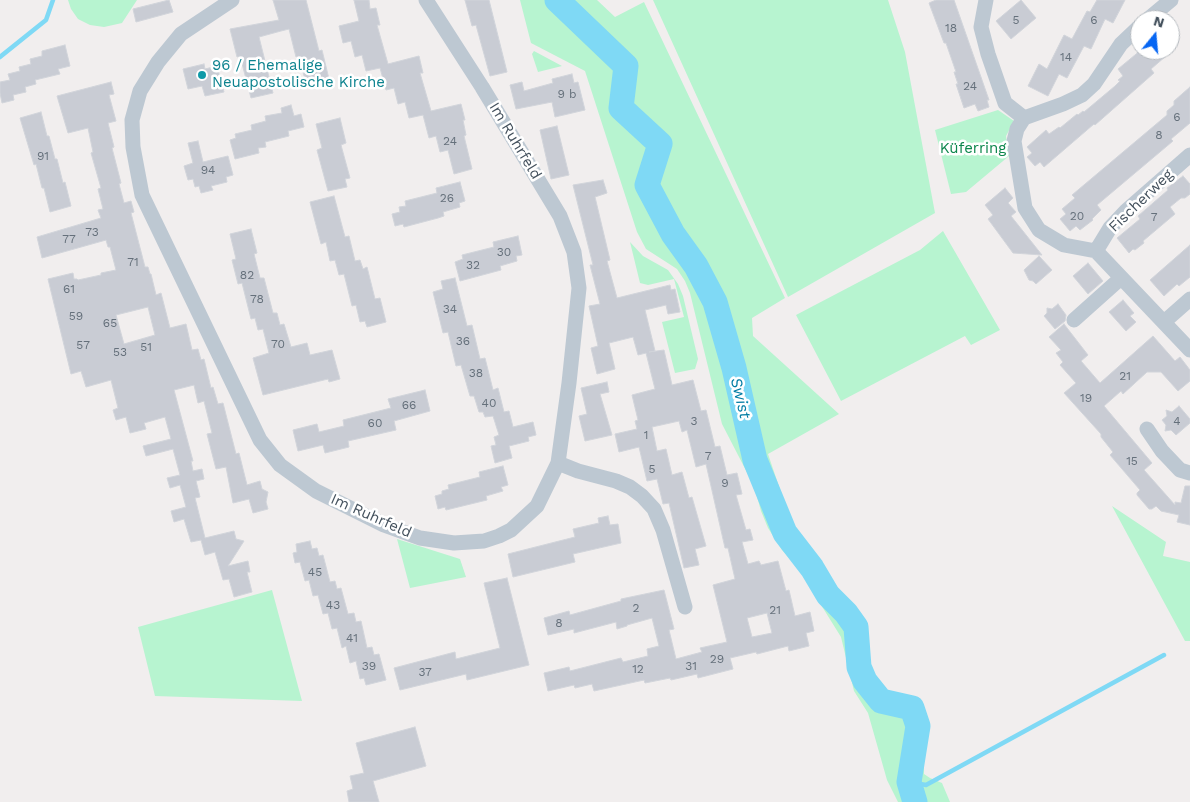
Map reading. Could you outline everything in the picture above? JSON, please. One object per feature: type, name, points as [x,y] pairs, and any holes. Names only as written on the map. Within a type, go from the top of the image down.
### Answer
[{"type":"street","name":"Im Ruhrfeld","points":[[232,0],[181,34],[158,62],[140,91],[132,120],[132,147],[142,195],[260,440],[280,465],[316,491],[384,525],[420,538],[454,543],[484,541],[511,530],[537,506],[558,463],[579,288],[574,252],[557,210],[426,0]]},
{"type":"street","points":[[986,0],[981,27],[988,54],[1004,103],[1024,118]]},
{"type":"street","points":[[1159,10],[1171,0]]},
{"type":"street","points":[[1130,35],[1121,44],[1094,84],[1082,95],[1024,118],[1017,129],[1014,141],[1025,208],[1039,230],[1047,235],[1064,245],[1096,251],[1190,350]]},
{"type":"street","name":"Fischerweg","points":[[1096,251],[1110,228],[1126,211],[1190,155]]},
{"type":"street","points":[[1074,320],[1121,278]]},
{"type":"street","points":[[1164,322],[1190,299]]},
{"type":"street","points":[[1147,429],[1162,451],[1180,470],[1190,473]]},
{"type":"street","points":[[558,463],[630,487],[654,509],[663,530],[684,607]]},
{"type":"green space","points":[[68,0],[137,0],[122,23],[104,27],[90,25],[78,19],[71,9]]},
{"type":"green space","points":[[520,0],[597,0],[615,17],[644,2],[785,298],[752,318],[753,336],[839,414],[768,454],[790,519],[794,529],[858,615],[864,634],[865,662],[872,679],[886,693],[914,701],[924,714],[929,724],[924,774],[942,783],[950,802],[898,802],[887,780],[868,713],[854,691],[841,637],[798,568],[782,550],[768,528],[754,486],[722,424],[690,293],[685,281],[677,269],[646,249],[637,232],[585,71],[531,43]]},
{"type":"green space","points":[[653,0],[888,0],[905,52],[935,213],[788,297]]},
{"type":"green space","points":[[534,51],[562,66],[538,72],[532,54]]},
{"type":"green space","name":"Küferring","points":[[998,110],[1014,121],[1006,136],[1009,156],[966,192],[951,194],[935,130]]},
{"type":"green space","points":[[943,231],[1000,330],[971,345],[965,336],[841,401],[796,315],[920,250]]},
{"type":"green space","points":[[630,242],[643,256],[668,270],[678,284],[683,296],[698,359],[695,369],[675,373],[662,322],[684,317],[674,279],[648,285],[640,283]]},
{"type":"green space","points":[[1112,506],[1166,542],[1163,556],[1190,562],[1190,641],[1185,641]]},
{"type":"green space","points":[[397,539],[460,559],[466,577],[410,588]]},
{"type":"green space","points":[[272,590],[302,701],[155,696],[138,627]]},
{"type":"building","points":[[169,0],[173,12],[136,22],[133,9]]},
{"type":"building","points":[[273,0],[306,0],[319,51],[322,50],[329,79],[306,84],[299,56],[296,57],[289,29],[259,37],[273,93],[251,98],[240,56],[237,57],[230,29],[279,20]]},
{"type":"building","points":[[354,0],[369,0],[370,9],[376,8],[380,25],[377,25],[388,64],[419,56],[423,73],[420,73],[431,111],[461,104],[465,120],[463,120],[466,135],[464,136],[472,169],[454,174],[448,150],[440,152],[436,136],[429,138],[423,115],[409,118],[405,102],[398,104],[394,88],[386,90],[380,68],[366,71],[362,55],[355,57],[351,41],[343,43],[339,26],[359,21]]},
{"type":"building","points":[[465,0],[489,0],[507,72],[490,76],[476,25],[472,26]]},
{"type":"building","points":[[936,0],[954,0],[989,100],[987,100],[989,107],[978,111],[975,104],[964,108],[956,84],[958,84],[954,72],[956,72],[929,3]]},
{"type":"building","points":[[1021,0],[1036,18],[1011,39],[996,21]]},
{"type":"building","points":[[1097,0],[1125,0],[1113,23],[1105,19],[1091,49],[1084,46],[1067,78],[1059,74],[1048,96],[1028,86],[1039,64],[1047,69],[1064,35],[1072,39],[1087,11],[1090,12]]},
{"type":"building","points":[[65,45],[70,66],[58,69],[60,74],[35,80],[36,84],[25,87],[26,92],[13,95],[14,100],[2,103],[0,82],[10,80],[8,74],[20,71],[19,67],[31,64],[30,59],[42,56],[42,51]]},
{"type":"building","points":[[1130,59],[1161,60],[1151,69],[1154,73],[1095,125],[1044,167],[1040,162],[1035,166],[1027,157],[1032,153],[1027,147],[1046,130],[1049,134],[1060,128],[1077,114],[1084,112],[1115,86],[1123,76],[1118,69]]},
{"type":"building","name":"96 / Ehemalige Neuapostolische Kirche","points":[[204,64],[205,69],[217,66],[224,92],[205,96],[202,86],[188,89],[183,69]]},
{"type":"building","points":[[572,74],[574,83],[578,82],[585,110],[555,117],[552,102],[516,109],[510,85],[522,82],[524,91],[553,83],[552,79]]},
{"type":"building","points":[[111,82],[114,94],[109,95],[116,121],[108,123],[114,147],[112,148],[124,203],[131,201],[134,212],[131,213],[145,267],[148,267],[151,274],[156,295],[161,293],[170,328],[186,324],[192,350],[198,349],[201,360],[204,359],[211,388],[213,387],[218,404],[223,403],[236,454],[239,453],[247,485],[260,481],[262,489],[268,492],[266,502],[268,509],[253,513],[249,499],[233,503],[226,467],[216,469],[207,434],[212,433],[204,401],[198,403],[194,385],[174,390],[193,461],[191,461],[193,471],[202,469],[204,479],[196,481],[200,497],[195,498],[205,538],[234,531],[236,539],[244,541],[228,566],[248,561],[250,572],[247,572],[252,592],[234,597],[229,579],[223,580],[215,552],[205,555],[201,540],[191,542],[184,519],[174,522],[171,511],[186,507],[180,485],[170,488],[167,478],[180,475],[173,449],[146,456],[143,446],[171,439],[165,417],[144,423],[146,429],[130,433],[126,417],[116,420],[113,410],[118,408],[111,380],[86,387],[81,371],[71,374],[48,279],[73,273],[74,279],[78,280],[116,270],[110,247],[108,247],[106,240],[42,258],[37,237],[101,218],[98,210],[103,209],[98,189],[101,188],[91,153],[93,152],[88,128],[68,133],[57,96]],"holes":[[[148,307],[155,335],[124,344],[116,315]]]},
{"type":"building","points":[[1190,87],[1190,123],[1171,139],[1173,141],[1097,205],[1101,210],[1093,220],[1080,230],[1076,226],[1070,231],[1060,219],[1066,214],[1062,209],[1075,198],[1072,195],[1167,115],[1167,111],[1174,105],[1174,101]]},
{"type":"building","points":[[291,105],[294,116],[301,114],[304,127],[288,131],[289,136],[265,142],[266,147],[258,148],[259,153],[235,159],[230,140],[236,138],[235,134],[252,130],[251,125],[266,121],[265,116],[282,113],[281,108]]},
{"type":"building","points":[[41,112],[63,183],[65,182],[71,206],[50,212],[44,188],[42,188],[36,164],[34,165],[20,118]]},
{"type":"building","points":[[340,118],[346,143],[341,145],[350,178],[345,179],[347,187],[328,191],[317,150],[322,148],[316,124]]},
{"type":"building","points":[[557,126],[569,175],[551,179],[540,130]]},
{"type":"building","points":[[198,141],[203,162],[228,156],[233,175],[226,177],[227,182],[211,186],[213,190],[201,193],[199,186],[195,187],[193,179],[188,180],[184,166],[193,163],[188,143]]},
{"type":"building","points":[[1183,176],[1190,184],[1190,194],[1185,198],[1181,198],[1170,207],[1175,214],[1143,241],[1144,243],[1129,253],[1117,238],[1140,219],[1138,216],[1168,190],[1167,188]]},
{"type":"building","points":[[603,180],[607,193],[595,197],[610,260],[607,261],[617,298],[670,285],[671,290],[675,289],[680,312],[668,314],[666,305],[645,310],[655,351],[649,352],[664,350],[672,385],[693,380],[701,411],[706,410],[715,447],[720,446],[727,475],[737,473],[742,494],[736,495],[746,530],[750,529],[753,540],[742,542],[748,564],[759,561],[761,565],[778,561],[786,591],[789,590],[795,616],[810,612],[814,631],[806,633],[809,646],[789,651],[788,646],[757,654],[756,652],[730,658],[733,669],[698,678],[697,674],[645,683],[644,680],[594,691],[592,684],[575,688],[574,685],[548,691],[544,673],[569,667],[570,671],[621,658],[623,662],[648,656],[647,649],[659,646],[652,618],[617,629],[616,622],[574,633],[574,629],[548,635],[544,618],[569,611],[570,615],[621,601],[621,599],[664,590],[674,629],[669,630],[676,659],[702,652],[700,648],[727,642],[713,585],[735,579],[728,548],[725,548],[706,464],[696,467],[687,430],[682,432],[679,421],[652,427],[657,451],[666,449],[672,475],[682,472],[689,498],[692,497],[706,546],[695,549],[699,565],[684,568],[669,503],[663,504],[657,479],[647,481],[639,447],[619,452],[615,434],[637,429],[635,421],[638,420],[632,395],[655,389],[646,353],[638,355],[633,337],[609,343],[615,369],[597,374],[591,348],[598,346],[589,306],[600,304],[590,265],[593,265],[573,185]],"holes":[[[767,613],[772,633],[752,637],[747,618]]]},
{"type":"building","points":[[460,182],[465,201],[459,203],[460,207],[443,212],[444,216],[438,218],[404,227],[403,224],[395,226],[392,214],[400,212],[399,207],[406,206],[405,201],[437,193],[436,188]]},
{"type":"building","points":[[1005,188],[1013,198],[1008,203],[1016,212],[1011,216],[1042,255],[1013,253],[988,219],[993,215],[985,205]]},
{"type":"building","points":[[334,196],[345,237],[349,236],[355,261],[360,260],[363,269],[367,267],[375,299],[380,298],[386,322],[367,327],[365,321],[360,322],[356,305],[352,306],[344,274],[339,275],[335,260],[330,261],[326,242],[321,244],[310,202]]},
{"type":"building","points":[[251,229],[257,253],[254,254],[260,278],[264,278],[273,313],[277,313],[280,325],[284,324],[291,347],[307,343],[310,355],[332,350],[340,379],[329,382],[328,379],[263,395],[253,358],[269,353],[263,329],[258,330],[255,318],[251,319],[242,283],[238,284],[232,260],[236,259],[230,234]]},
{"type":"building","points":[[518,236],[522,255],[516,256],[517,261],[500,266],[501,270],[460,281],[455,262],[463,259],[462,255],[494,247],[493,242]]},
{"type":"building","points":[[1190,245],[1190,277],[1179,286],[1177,284],[1164,296],[1150,280]]},
{"type":"building","points":[[1039,256],[1052,270],[1036,284],[1029,280],[1024,270]]},
{"type":"building","points":[[1088,263],[1103,281],[1088,294],[1073,276]]},
{"type":"building","points":[[455,278],[467,326],[472,325],[480,359],[485,358],[493,390],[498,388],[504,412],[509,411],[513,427],[533,422],[536,435],[528,437],[529,441],[509,446],[512,458],[495,463],[491,446],[496,445],[494,437],[499,435],[493,416],[485,417],[483,412],[479,412],[474,396],[470,396],[461,365],[456,366],[448,332],[443,333],[433,292],[443,289],[441,281]]},
{"type":"building","points":[[1123,300],[1134,313],[1130,316],[1136,322],[1126,331],[1109,312]]},
{"type":"building","points":[[1058,304],[1066,315],[1065,321],[1055,329],[1044,316],[1047,313],[1047,308],[1052,309]]},
{"type":"building","points":[[1064,324],[1088,355],[1081,361],[1100,383],[1153,336],[1175,361],[1180,357],[1190,370],[1190,381],[1178,391],[1161,372],[1147,372],[1123,394],[1121,391],[1104,406],[1152,463],[1144,470],[1175,505],[1175,502],[1181,503],[1185,486],[1190,486],[1190,525],[1177,522],[1179,515],[1161,511],[1156,506],[1149,509],[1137,495],[1140,490],[1110,455],[1113,452],[1101,437],[1101,434],[1064,393],[1076,383],[1060,365],[1063,362],[1056,353],[1061,350],[1049,337]]},
{"type":"building","points":[[607,382],[609,392],[600,394],[612,435],[585,441],[579,416],[587,414],[581,388]]},
{"type":"building","points":[[425,390],[430,411],[394,421],[396,430],[348,441],[349,447],[325,453],[323,445],[298,451],[293,430],[317,424],[319,432],[344,426],[343,420],[391,408],[388,399]]},
{"type":"building","points":[[1179,406],[1190,419],[1190,423],[1176,435],[1171,430],[1165,431],[1166,425],[1162,420],[1167,416],[1166,410],[1172,412]]},
{"type":"building","points":[[503,466],[508,485],[501,487],[503,491],[486,496],[487,500],[446,510],[445,507],[438,509],[435,496],[449,489],[448,485],[480,477],[479,472]]},
{"type":"building","points":[[608,516],[610,525],[618,524],[621,543],[573,554],[575,562],[513,577],[508,554],[575,537],[573,529],[599,523],[598,518]]},
{"type":"building","points":[[310,541],[312,549],[317,548],[319,556],[323,555],[330,582],[335,581],[337,589],[341,588],[348,614],[354,613],[356,622],[361,621],[367,648],[372,647],[374,655],[379,654],[386,680],[366,685],[364,678],[360,679],[356,661],[350,663],[346,646],[342,648],[337,628],[332,629],[328,613],[323,614],[318,595],[313,596],[309,580],[305,581],[300,562],[295,563],[293,553],[297,552],[296,544]]},
{"type":"building","points":[[507,578],[529,665],[467,680],[466,674],[400,690],[394,668],[455,652],[456,659],[500,648],[484,583]]},
{"type":"building","points":[[415,727],[426,766],[373,781],[379,802],[349,802],[347,791],[353,789],[350,776],[364,773],[356,743]]},
{"type":"waterway","points":[[0,57],[46,20],[53,0]]},
{"type":"waterway","name":"Swist","points":[[557,0],[626,66],[621,108],[660,144],[647,185],[673,234],[696,266],[715,302],[734,368],[755,460],[785,533],[812,568],[828,595],[846,613],[856,627],[859,667],[865,681],[881,701],[912,708],[918,726],[909,782],[915,802]]},
{"type":"waterway","points":[[909,782],[926,785],[1164,655]]},
{"type":"place","name":"96 / Ehemalige Neuapostolische Kirche","points":[[202,75]]}]
